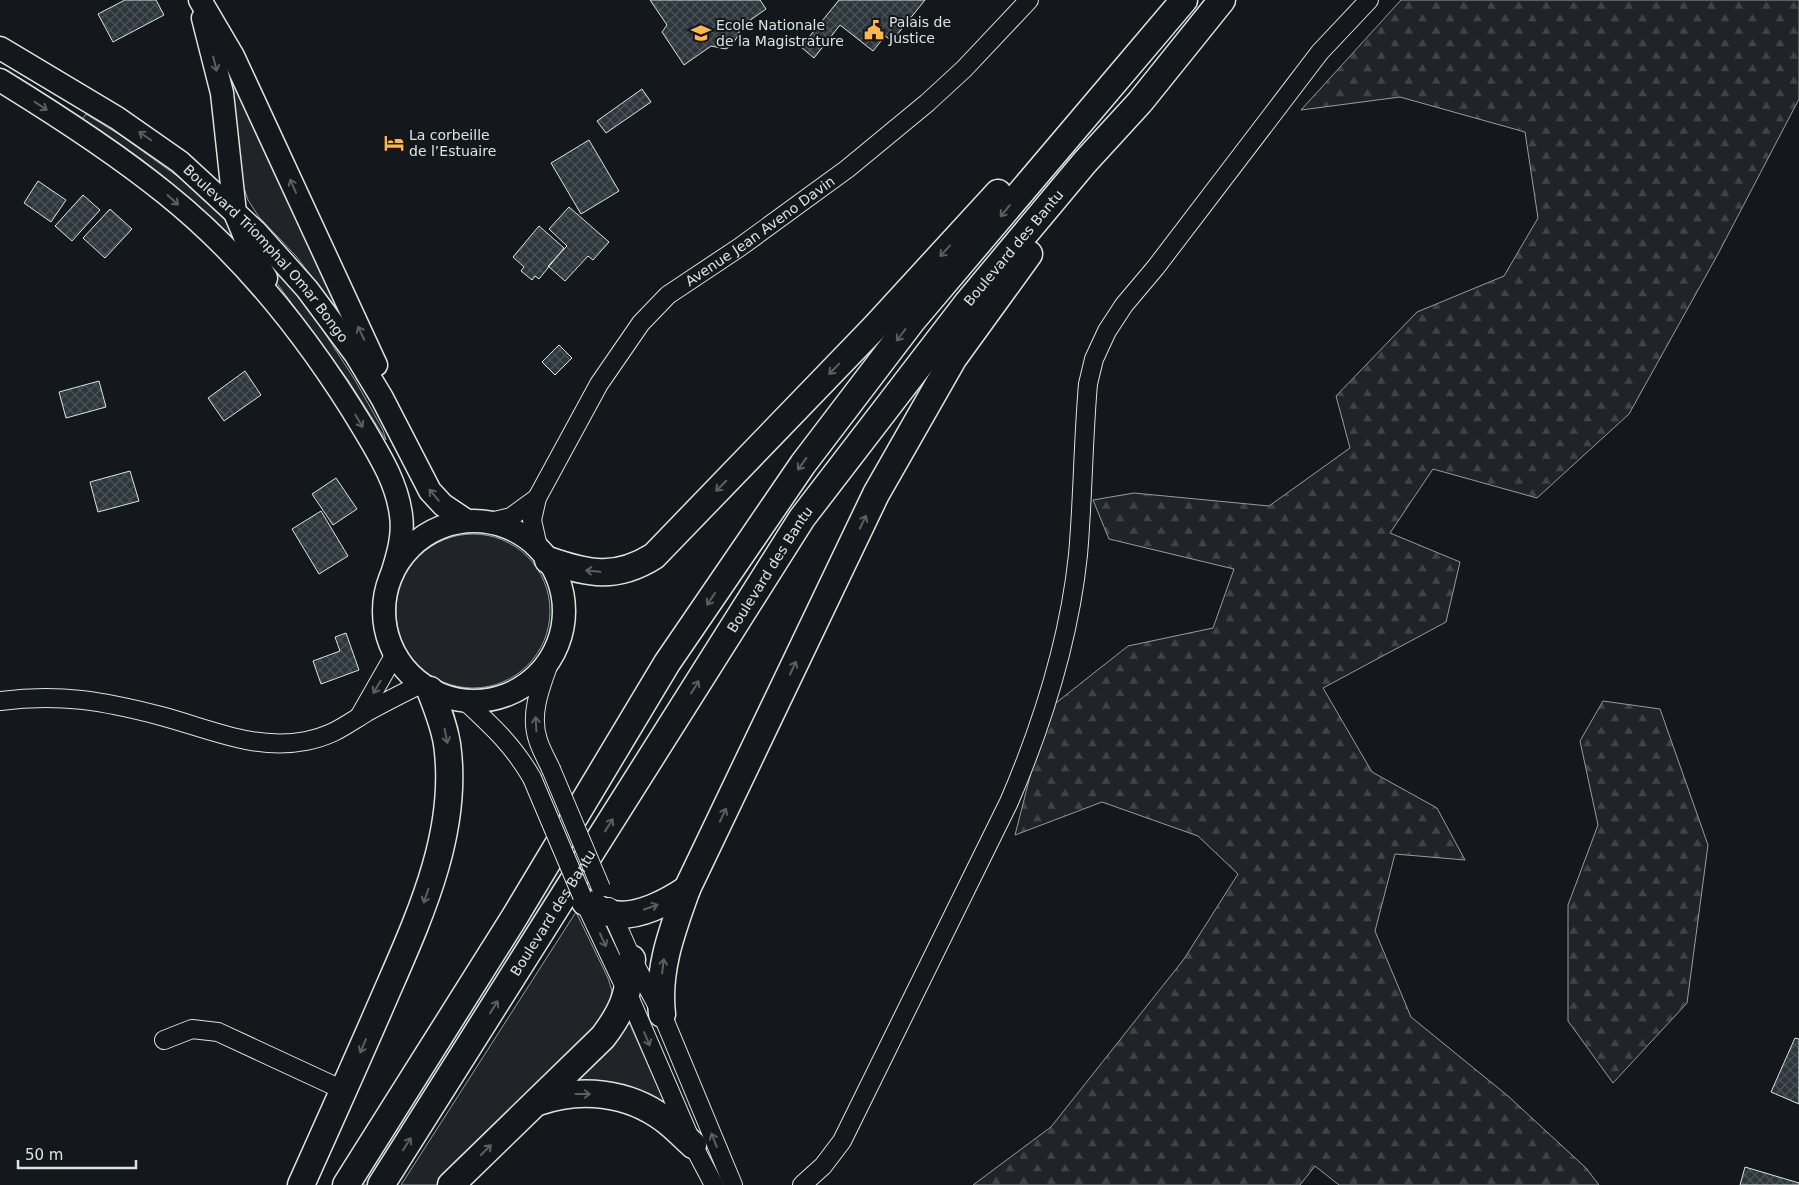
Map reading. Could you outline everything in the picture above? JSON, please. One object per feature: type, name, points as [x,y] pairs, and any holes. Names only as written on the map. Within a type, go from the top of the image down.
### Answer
[{"type":"highway","points":[[543,554],[574,569],[617,573],[638,566],[654,556],[917,282],[1127,52],[1184,0]]},
{"type":"highway","points":[[346,1185],[514,918],[667,663],[803,464],[912,321],[1184,0]]},
{"type":"highway","name":"Boulevard des Bantu","points":[[381,1185],[802,518],[968,302],[1085,162],[1140,102],[1222,0]]},
{"type":"highway","points":[[662,1014],[660,993],[664,958],[687,889],[876,494],[948,367],[1140,102]]},
{"type":"highway","points":[[301,1185],[422,910],[439,852],[448,792],[448,756],[443,725],[426,687]]},
{"type":"highway","points":[[589,895],[612,914],[634,913],[670,901],[687,889]]},
{"type":"highway","points":[[451,1185],[603,1037],[622,1009],[628,994],[632,959]]},
{"type":"highway","points":[[535,1103],[569,1094],[584,1093],[616,1097],[646,1107],[665,1119],[693,1145]]},
{"type":"main road","points":[[199,0],[222,93],[235,213],[258,267],[319,348],[333,380]]},
{"type":"main road","points":[[199,0],[221,33],[258,109],[397,409],[415,458]]},
{"type":"main road","name":"Boulevard Triomphal Omar Bongo","points":[[0,48],[141,134],[180,162],[235,213],[289,268],[332,319],[382,398],[415,458],[430,491],[443,505],[467,521]]},
{"type":"main road","name":"Boulevard Triomphal Omar Bongo","points":[[0,80],[119,158],[167,194],[259,283],[333,380],[380,456],[398,498],[402,532],[392,574]]},
{"type":"main road","points":[[467,521],[490,522],[516,531],[543,554],[559,585],[563,612],[558,639],[553,652],[537,673],[516,690],[482,700],[464,700],[426,687],[409,673],[395,654],[384,620],[385,597],[392,574],[407,551],[417,541],[440,527],[467,521]]},
{"type":"street","name":"Avenue Jean Aveno Davin","points":[[538,498],[599,384],[627,341],[655,309],[684,284],[740,247],[886,137],[964,69],[1029,0]]},
{"type":"street","points":[[802,1185],[823,1166],[842,1141],[1009,802],[1032,748],[1054,679],[1068,624],[1078,547],[1083,485],[1082,444],[1088,384],[1094,359],[1106,331],[1124,305],[1156,267],[1320,52],[1369,0]]},
{"type":"street","points":[[490,522],[511,517],[538,498]]},
{"type":"street","points":[[538,498],[532,520],[543,554]]},
{"type":"street","points":[[553,652],[539,693],[535,712],[538,740],[551,769],[589,895]]},
{"type":"street","points":[[357,719],[395,654]]},
{"type":"street","points":[[0,701],[23,698],[83,698],[163,716],[249,742],[272,744],[322,737],[344,729],[357,719],[426,687]]},
{"type":"street","points":[[464,700],[504,737],[517,753],[532,778],[589,895],[628,994],[693,1145],[714,1185]]},
{"type":"street","points":[[612,914],[632,959],[662,1014],[733,1185]]},
{"type":"street","points":[[164,1040],[192,1029],[218,1032],[344,1090]]},
{"type":"green space","points":[[1401,0],[1799,0],[1799,99],[1718,254],[1629,414],[1537,498],[1433,469],[1390,533],[1460,562],[1446,622],[1323,688],[1372,772],[1437,808],[1465,860],[1395,854],[1375,931],[1411,1017],[1508,1096],[1586,1168],[1599,1185],[1339,1185],[1315,1166],[1300,1185],[973,1185],[1051,1127],[1184,959],[1238,874],[1198,836],[1102,802],[1015,835],[1047,710],[1128,646],[1213,628],[1234,569],[1109,539],[1093,500],[1134,493],[1269,506],[1350,448],[1336,396],[1417,312],[1504,276],[1538,218],[1525,132],[1400,97],[1301,110]]},
{"type":"green space","points":[[222,58],[341,309],[337,310],[296,256],[259,217],[248,200],[243,185],[234,102]]},
{"type":"green space","points":[[86,114],[120,135],[187,183],[226,218],[237,245],[202,210],[164,177],[103,132],[82,119]]},
{"type":"green space","points":[[269,261],[306,305],[326,335],[355,380],[383,430],[386,440],[348,380],[268,271]]},
{"type":"green space","points":[[473,534],[488,535],[503,540],[528,556],[544,581],[549,596],[549,626],[544,641],[528,666],[503,682],[488,687],[473,688],[458,687],[443,682],[418,666],[402,641],[397,626],[396,611],[397,596],[402,581],[418,556],[443,540],[458,535]]},
{"type":"green space","points":[[1603,701],[1660,709],[1708,845],[1687,1003],[1613,1083],[1568,1021],[1568,905],[1598,825],[1580,741]]},
{"type":"green space","points":[[562,858],[568,873],[370,1185],[355,1185]]},
{"type":"green space","points":[[576,912],[608,978],[612,991],[607,1016],[437,1185],[401,1185]]},
{"type":"green space","points":[[627,1018],[669,1112],[562,1088]]},
{"type":"building","points":[[125,0],[156,0],[164,15],[113,42],[98,14]]},
{"type":"building","name":"Ecole Nationale de la Magistrature","points":[[650,0],[760,0],[766,9],[739,28],[739,34],[732,45],[726,49],[711,46],[684,65],[662,32],[667,25]]},
{"type":"building","name":"Palais de Justice","points":[[839,0],[925,0],[892,41],[885,36],[873,51],[840,25],[814,58],[801,47]]},
{"type":"building","points":[[642,89],[651,102],[606,133],[597,121]]},
{"type":"building","points":[[589,140],[619,191],[581,214],[551,163]]},
{"type":"building","points":[[38,181],[66,200],[51,222],[24,203]]},
{"type":"building","points":[[83,195],[100,210],[72,241],[55,226]]},
{"type":"building","points":[[569,207],[609,242],[593,260],[588,256],[565,281],[548,266],[567,246],[549,229]]},
{"type":"building","points":[[110,209],[132,229],[105,258],[83,238]]},
{"type":"building","points":[[539,226],[564,248],[539,279],[535,276],[532,280],[521,271],[524,267],[513,257]]},
{"type":"building","points":[[559,345],[572,358],[555,375],[542,362]]},
{"type":"building","points":[[245,371],[261,395],[224,421],[208,398]]},
{"type":"building","points":[[99,381],[106,407],[66,418],[59,392]]},
{"type":"building","points":[[130,471],[139,501],[98,512],[90,482]]},
{"type":"building","points":[[336,478],[357,509],[333,525],[312,494]]},
{"type":"building","points":[[321,511],[348,556],[319,574],[292,529]]},
{"type":"building","points":[[346,633],[359,670],[321,684],[313,661],[340,651],[335,637]]},
{"type":"building","points":[[1795,1038],[1799,1039],[1799,1104],[1771,1092]]},
{"type":"building","points":[[1745,1167],[1799,1183],[1799,1185],[1740,1185]]},
{"type":"place","name":"Palais de Justice","points":[[874,30]]},
{"type":"place","name":"Ecole Nationale de la Magistrature","points":[[701,33]]},
{"type":"place","name":"La corbeille de l’Estuaire","points":[[394,143]]}]
